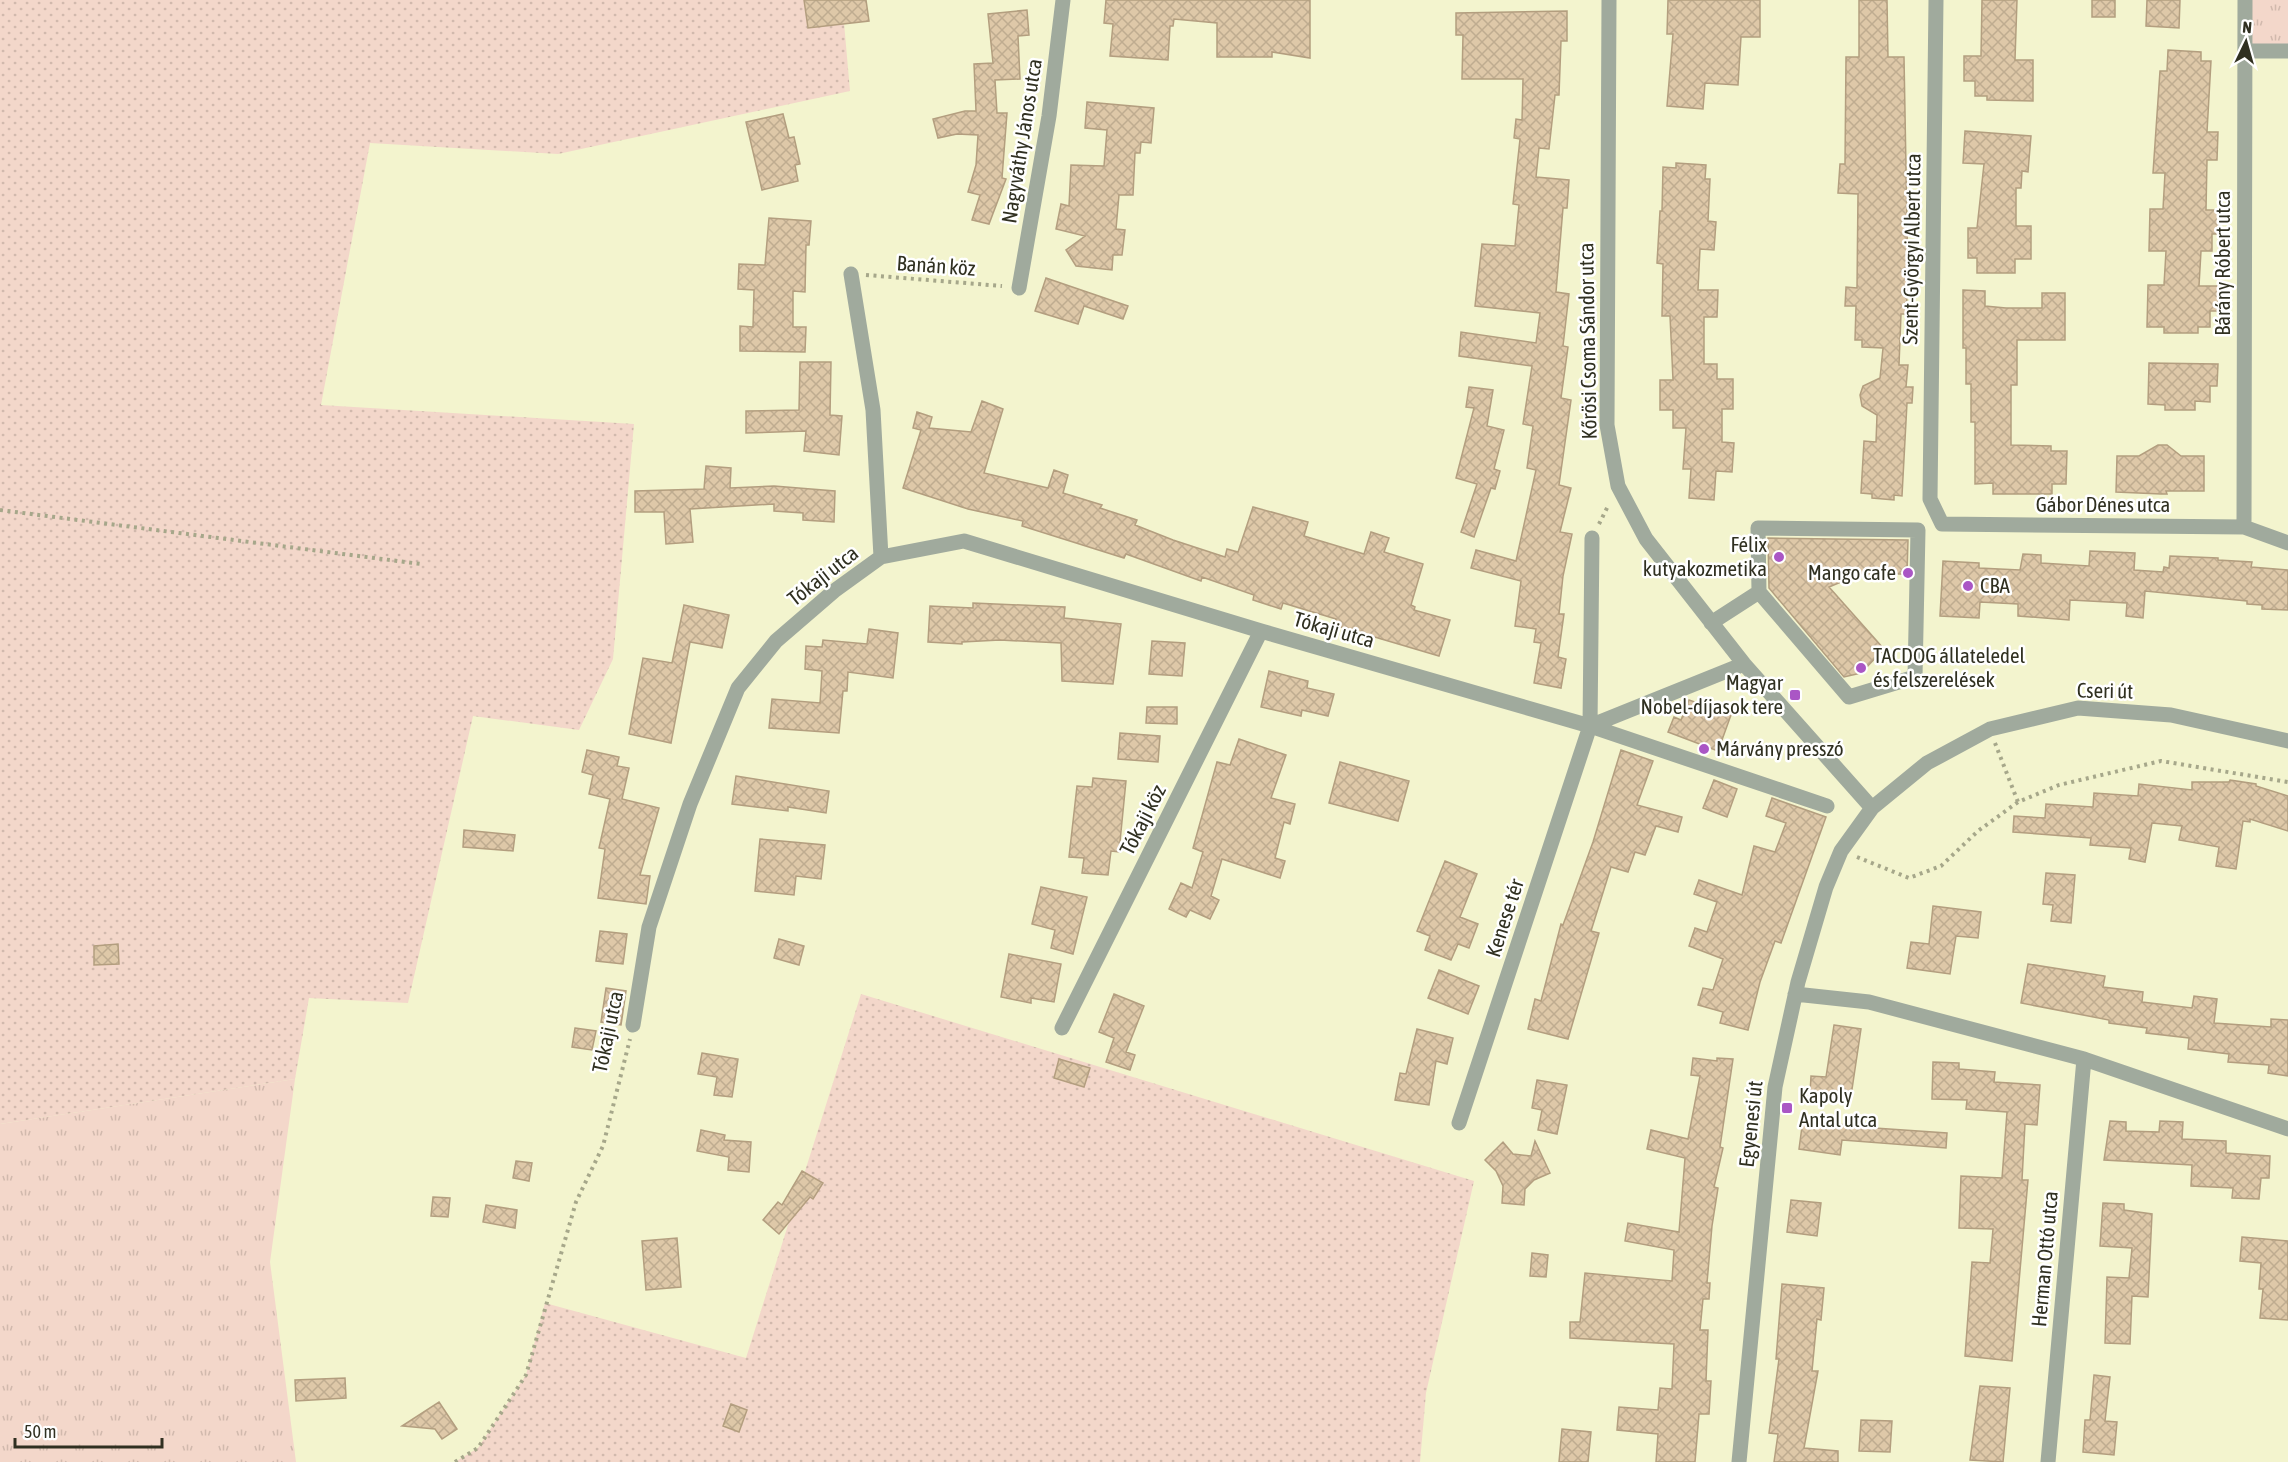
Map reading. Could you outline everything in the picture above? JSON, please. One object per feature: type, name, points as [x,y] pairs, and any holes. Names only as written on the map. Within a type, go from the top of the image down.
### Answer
[{"type":"street","name":"Nagyváthy János utca","points":[[1019,288],[1049,116],[1063,0]]},
{"type":"street","name":"Kőrösi Csoma Sándor utca","points":[[1609,0],[1607,426],[1618,486],[1646,539],[1744,664],[1872,808]]},
{"type":"street","name":"Szent-Györgyi Albert utca","points":[[1930,499],[1936,0]]},
{"type":"street","name":"Bárány Róbert utca","points":[[2244,527],[2245,0]]},
{"type":"street","points":[[2245,51],[2288,51]]},
{"type":"street","points":[[850,274],[873,410],[881,557]]},
{"type":"street","name":"Gábor Dénes utca","points":[[1930,499],[1942,524],[2244,527],[2288,543]]},
{"type":"street","points":[[1758,528],[1918,530],[1915,677],[1849,697],[1759,592],[1758,528]]},
{"type":"street","points":[[1592,538],[1590,726],[1744,664]]},
{"type":"street","name":"Tókaji utca","points":[[633,1025],[649,927],[690,804],[738,688],[776,641],[834,591],[881,557],[964,541],[1261,631],[1590,726],[1827,806]]},
{"type":"street","points":[[1711,622],[1759,592]]},
{"type":"street","name":"Tókaji köz","points":[[1062,1028],[1261,631]]},
{"type":"street","name":"Cseri út","points":[[1872,808],[1927,763],[1989,729],[2078,708],[2170,715],[2288,741]]},
{"type":"street","name":"Kenese tér","points":[[1459,1124],[1590,726]]},
{"type":"street","name":"Egyenesi út","points":[[1738,1462],[1775,1087],[1795,994],[1826,887],[1840,851],[1872,808]]},
{"type":"street","points":[[1795,994],[1869,1002],[2084,1059],[2288,1129]]},
{"type":"street","name":"Herman Ottó utca","points":[[2048,1462],[2084,1059]]},
{"type":"path","name":"Banán köz","points":[[850,274],[1019,288]]},
{"type":"path","points":[[1592,538],[1618,486]]},
{"type":"path","points":[[0,510],[421,564]]},
{"type":"path","points":[[1989,729],[2018,802]]},
{"type":"path","points":[[1840,851],[1909,878],[1941,866],[1978,831],[2018,802],[2060,785],[2161,760],[2288,782]]},
{"type":"path","name":"Tókaji utca","points":[[455,1462],[478,1448],[526,1375],[576,1202],[603,1146],[633,1025]]},
{"type":"green space","points":[[0,0],[842,0],[850,91],[558,154],[370,143],[321,405],[634,424],[613,659],[579,730],[473,716],[408,1003],[309,998],[295,1079],[0,1124]]},
{"type":"green space","points":[[2245,0],[2288,0],[2288,51],[2245,51]]},
{"type":"green space","points":[[861,994],[1474,1181],[1426,1393],[1420,1462],[455,1462],[478,1448],[526,1375],[545,1303],[746,1358]]},
{"type":"green space","points":[[295,1079],[270,1262],[296,1462],[0,1462],[0,1124]]},
{"type":"building","points":[[804,0],[866,0],[869,21],[808,28]]},
{"type":"building","points":[[1106,0],[1310,0],[1310,58],[1272,52],[1272,57],[1217,57],[1217,23],[1174,19],[1173,26],[1170,26],[1168,60],[1110,56],[1113,24],[1104,23]]},
{"type":"building","points":[[1668,0],[1760,0],[1760,37],[1741,37],[1738,85],[1705,83],[1703,109],[1667,106],[1673,34],[1667,34]]},
{"type":"building","points":[[1859,0],[1887,0],[1888,57],[1904,57],[1908,279],[1906,314],[1901,314],[1899,365],[1908,365],[1906,387],[1913,387],[1912,403],[1907,403],[1902,496],[1894,495],[1894,500],[1872,498],[1872,494],[1861,493],[1864,441],[1876,442],[1877,415],[1862,406],[1860,395],[1863,386],[1880,378],[1883,348],[1862,347],[1862,340],[1855,340],[1856,306],[1845,306],[1846,287],[1857,288],[1858,194],[1838,193],[1840,164],[1845,164],[1846,57],[1859,57]]},
{"type":"building","points":[[1982,0],[2017,0],[2015,60],[2033,60],[2033,101],[1987,100],[1987,96],[1975,96],[1975,81],[1964,81],[1964,56],[1981,56]]},
{"type":"building","points":[[2092,0],[2115,0],[2115,17],[2092,17]]},
{"type":"building","points":[[2147,0],[2180,0],[2179,28],[2146,26]]},
{"type":"building","points":[[1027,10],[1029,35],[1018,36],[1020,79],[995,80],[997,113],[1007,113],[1002,178],[1006,179],[989,224],[972,220],[980,195],[968,192],[976,165],[978,135],[957,134],[938,138],[933,119],[965,111],[976,111],[974,64],[993,63],[988,14]]},
{"type":"building","points":[[1567,11],[1567,41],[1561,41],[1559,95],[1555,95],[1549,149],[1539,148],[1536,177],[1569,180],[1567,208],[1563,208],[1556,292],[1569,294],[1563,346],[1568,347],[1561,398],[1571,400],[1559,485],[1571,488],[1560,532],[1572,534],[1563,576],[1559,614],[1564,614],[1558,657],[1566,659],[1561,688],[1534,683],[1541,643],[1534,642],[1536,629],[1515,626],[1521,581],[1471,568],[1476,550],[1516,561],[1536,470],[1527,468],[1533,426],[1523,424],[1532,366],[1459,356],[1461,332],[1536,343],[1540,313],[1475,306],[1482,244],[1515,246],[1519,205],[1513,204],[1520,139],[1514,138],[1516,119],[1522,120],[1523,79],[1462,79],[1463,35],[1456,35],[1456,13]]},
{"type":"building","points":[[2168,50],[2201,52],[2201,61],[2211,61],[2207,132],[2218,132],[2217,160],[2207,160],[2206,210],[2220,210],[2220,234],[2212,234],[2212,251],[2201,251],[2199,286],[2218,286],[2218,311],[2210,311],[2210,327],[2198,327],[2198,333],[2164,333],[2164,327],[2147,327],[2148,285],[2164,285],[2166,251],[2149,251],[2150,209],[2163,209],[2165,173],[2153,173],[2160,71],[2167,71]]},
{"type":"building","points":[[1087,102],[1154,108],[1151,143],[1141,142],[1140,153],[1135,153],[1133,195],[1119,195],[1116,229],[1125,230],[1122,255],[1113,255],[1112,270],[1076,266],[1066,250],[1085,236],[1056,229],[1061,204],[1069,206],[1071,165],[1104,166],[1107,130],[1085,128]]},
{"type":"building","points":[[783,114],[789,138],[794,137],[800,164],[795,165],[798,181],[762,190],[746,122]]},
{"type":"building","points":[[1965,131],[2031,136],[2028,172],[2022,171],[2021,188],[2016,188],[2016,226],[2031,226],[2031,259],[2015,259],[2015,273],[1977,273],[1977,258],[1968,258],[1968,228],[1977,228],[1984,164],[1963,163]]},
{"type":"building","points":[[1676,163],[1706,165],[1705,179],[1710,179],[1708,221],[1716,222],[1714,250],[1700,249],[1698,290],[1718,290],[1717,317],[1704,317],[1704,364],[1717,364],[1717,379],[1733,379],[1733,409],[1722,409],[1722,442],[1734,443],[1732,472],[1716,471],[1714,500],[1689,498],[1691,469],[1683,469],[1686,428],[1673,428],[1673,410],[1660,410],[1660,380],[1673,380],[1670,316],[1662,316],[1663,264],[1657,263],[1660,211],[1662,211],[1663,167],[1676,168]]},
{"type":"building","points":[[769,218],[811,221],[809,245],[806,245],[805,292],[793,291],[793,327],[806,327],[805,352],[740,351],[740,326],[753,327],[754,290],[738,289],[739,264],[765,265]]},
{"type":"building","points":[[1046,278],[1128,306],[1123,319],[1084,306],[1078,324],[1035,311]]},
{"type":"building","points":[[1963,290],[1985,291],[1985,306],[2006,308],[2042,308],[2042,293],[2065,293],[2065,340],[2017,340],[2017,385],[2011,385],[2011,445],[2051,446],[2051,451],[2067,451],[2066,484],[2052,484],[2052,494],[1993,494],[1993,483],[1975,484],[1975,422],[1971,422],[1971,384],[1966,384],[1966,348],[1963,348]]},
{"type":"building","points":[[800,362],[831,362],[830,415],[842,416],[839,455],[804,451],[806,431],[746,433],[746,411],[799,410]]},
{"type":"building","points":[[2149,363],[2218,364],[2217,386],[2210,386],[2210,402],[2195,401],[2195,410],[2165,410],[2165,405],[2148,404]]},
{"type":"building","points":[[1469,387],[1493,390],[1487,426],[1504,430],[1494,469],[1500,471],[1495,489],[1491,488],[1474,537],[1461,532],[1477,484],[1456,478],[1474,408],[1466,407]]},
{"type":"building","points":[[982,401],[1003,409],[984,473],[1048,488],[1054,470],[1068,475],[1063,493],[1102,505],[1100,508],[1137,520],[1135,525],[1173,540],[1225,557],[1227,549],[1238,552],[1253,507],[1308,522],[1304,536],[1364,554],[1371,532],[1389,538],[1384,552],[1423,564],[1411,605],[1415,607],[1414,610],[1450,620],[1439,656],[1334,625],[1336,619],[1283,603],[1281,609],[1253,600],[1254,595],[1202,577],[1201,581],[1126,554],[1124,558],[1022,526],[1023,521],[968,509],[903,488],[921,430],[913,428],[917,412],[932,417],[929,428],[971,432]]},
{"type":"building","points":[[2158,445],[2167,445],[2181,456],[2204,456],[2204,491],[2166,491],[2167,494],[2116,492],[2117,456],[2139,456]]},
{"type":"building","points":[[706,466],[731,468],[730,488],[774,486],[835,491],[834,522],[803,520],[803,513],[774,511],[774,504],[690,509],[693,542],[666,544],[664,512],[635,512],[635,491],[704,489]]},
{"type":"building","points":[[1768,538],[1908,540],[1907,574],[1860,574],[1829,587],[1884,649],[1861,673],[1844,677],[1769,588]]},
{"type":"building","points":[[2090,551],[2135,553],[2134,570],[2163,572],[2164,567],[2169,568],[2170,556],[2252,562],[2251,567],[2288,570],[2288,610],[2262,609],[2262,605],[2247,604],[2247,601],[2145,591],[2143,618],[2126,616],[2127,603],[2070,600],[2069,620],[2018,616],[2018,604],[1980,602],[1979,618],[1940,616],[1943,561],[1979,563],[1979,568],[2020,570],[2023,554],[2041,555],[2041,563],[2089,566]]},
{"type":"building","points":[[973,603],[1065,607],[1064,618],[1121,624],[1113,684],[1062,681],[1061,643],[1000,640],[962,642],[962,644],[928,642],[930,606],[973,608]]},
{"type":"building","points":[[684,605],[729,615],[722,648],[690,642],[671,743],[629,734],[643,658],[672,663]]},
{"type":"building","points":[[869,629],[898,633],[893,678],[848,672],[847,691],[843,691],[839,733],[769,728],[772,699],[820,703],[822,671],[805,669],[806,646],[822,647],[823,640],[867,644]]},
{"type":"building","points":[[1152,641],[1185,643],[1182,676],[1149,674]]},
{"type":"building","points":[[1269,671],[1308,681],[1307,688],[1334,694],[1328,716],[1302,710],[1301,716],[1261,707]]},
{"type":"building","points":[[1689,700],[1731,715],[1718,751],[1668,732],[1674,717],[1681,720]]},
{"type":"building","points":[[1147,707],[1177,707],[1177,724],[1146,723]]},
{"type":"building","points":[[1120,733],[1160,736],[1158,762],[1118,759]]},
{"type":"building","points":[[1239,739],[1286,755],[1271,798],[1295,804],[1290,824],[1284,822],[1275,858],[1285,861],[1280,878],[1222,859],[1211,896],[1219,900],[1210,919],[1190,910],[1186,917],[1169,909],[1181,883],[1192,888],[1203,852],[1193,848],[1217,762],[1230,765]]},
{"type":"building","points":[[587,750],[619,757],[617,766],[629,768],[622,799],[659,808],[640,875],[650,876],[646,904],[598,898],[605,849],[599,848],[610,799],[589,794],[593,775],[582,772]]},
{"type":"building","points":[[1621,750],[1653,761],[1637,805],[1682,817],[1678,832],[1656,826],[1645,855],[1635,852],[1628,872],[1611,867],[1591,931],[1599,933],[1568,1039],[1528,1029],[1535,999],[1541,1001],[1561,924],[1563,925],[1593,842]]},
{"type":"building","points":[[1340,762],[1409,781],[1398,821],[1329,803]]},
{"type":"building","points":[[736,776],[829,791],[826,813],[788,807],[788,811],[732,804]]},
{"type":"building","points":[[1093,778],[1126,781],[1119,852],[1111,851],[1108,875],[1082,873],[1084,858],[1069,857],[1077,786],[1092,787]]},
{"type":"building","points":[[1714,780],[1737,789],[1727,817],[1703,808]]},
{"type":"building","points":[[2230,780],[2256,784],[2256,786],[2288,796],[2288,831],[2250,819],[2250,822],[2243,821],[2236,869],[2216,866],[2219,847],[2179,840],[2182,826],[2152,823],[2145,862],[2129,859],[2131,848],[2090,845],[2091,838],[2013,832],[2014,816],[2045,818],[2046,804],[2093,807],[2094,793],[2138,796],[2139,784],[2192,790],[2192,782],[2229,782]]},
{"type":"building","points":[[1772,798],[1826,817],[1781,943],[1775,941],[1760,982],[1748,1030],[1720,1023],[1723,1012],[1698,1005],[1703,988],[1713,990],[1723,959],[1689,946],[1695,928],[1707,932],[1717,902],[1694,894],[1699,880],[1742,895],[1754,846],[1775,852],[1786,823],[1766,816]]},
{"type":"building","points":[[464,830],[515,835],[513,851],[463,847]]},
{"type":"building","points":[[760,839],[825,845],[821,879],[796,876],[794,895],[755,891]]},
{"type":"building","points":[[1445,861],[1477,874],[1460,917],[1478,924],[1469,948],[1458,944],[1451,960],[1425,950],[1430,936],[1417,931]]},
{"type":"building","points":[[2046,873],[2075,875],[2071,923],[2051,921],[2053,905],[2043,904]]},
{"type":"building","points":[[1041,887],[1087,897],[1073,954],[1051,948],[1055,930],[1032,924]]},
{"type":"building","points":[[1933,906],[1981,912],[1978,938],[1956,936],[1950,974],[1907,968],[1911,942],[1929,944]]},
{"type":"building","points":[[600,931],[627,934],[623,964],[596,961]]},
{"type":"building","points":[[779,939],[804,946],[799,965],[774,958]]},
{"type":"building","points":[[118,944],[119,964],[94,965],[94,946]]},
{"type":"building","points":[[1009,954],[1061,964],[1054,1002],[1031,998],[1031,1003],[1001,997]]},
{"type":"building","points":[[2028,964],[2105,976],[2103,987],[2143,992],[2142,1002],[2192,1008],[2194,996],[2217,999],[2214,1023],[2271,1027],[2271,1019],[2288,1020],[2288,1076],[2268,1073],[2269,1065],[2228,1062],[2229,1054],[2188,1049],[2189,1038],[2146,1033],[2147,1028],[2109,1023],[2109,1020],[2021,1003]]},
{"type":"building","points":[[1439,970],[1479,986],[1468,1014],[1428,998]]},
{"type":"building","points":[[606,988],[626,991],[621,1025],[601,1022]]},
{"type":"building","points":[[1114,994],[1144,1006],[1126,1052],[1135,1055],[1130,1070],[1106,1062],[1114,1038],[1099,1032]]},
{"type":"building","points":[[1834,1025],[1861,1029],[1851,1096],[1810,1093],[1811,1076],[1826,1077]]},
{"type":"building","points":[[575,1028],[596,1031],[592,1050],[572,1047]]},
{"type":"building","points":[[1417,1029],[1453,1038],[1447,1064],[1436,1061],[1429,1105],[1395,1100],[1400,1073],[1406,1074]]},
{"type":"building","points":[[702,1053],[738,1059],[732,1097],[714,1095],[717,1077],[698,1074]]},
{"type":"building","points":[[1693,1058],[1717,1061],[1717,1058],[1733,1059],[1720,1147],[1723,1148],[1714,1187],[1718,1188],[1707,1283],[1710,1283],[1709,1299],[1703,1299],[1700,1330],[1708,1330],[1706,1381],[1711,1381],[1709,1414],[1699,1414],[1695,1462],[1656,1462],[1658,1434],[1617,1430],[1619,1407],[1658,1410],[1660,1388],[1672,1389],[1674,1344],[1570,1338],[1570,1322],[1580,1322],[1585,1273],[1672,1281],[1674,1250],[1625,1241],[1628,1223],[1679,1232],[1685,1158],[1647,1149],[1651,1130],[1688,1139],[1700,1076],[1691,1075]]},
{"type":"building","points":[[1059,1059],[1090,1068],[1084,1087],[1054,1078]]},
{"type":"building","points":[[1933,1062],[1959,1063],[1959,1069],[1995,1072],[1994,1082],[2040,1085],[2037,1125],[2025,1124],[2022,1180],[2028,1180],[2012,1361],[1965,1356],[1972,1262],[1990,1263],[1993,1229],[1959,1228],[1961,1176],[2002,1178],[2007,1112],[1966,1109],[1967,1100],[1932,1099]]},
{"type":"building","points":[[1537,1080],[1567,1085],[1557,1134],[1538,1130],[1542,1110],[1532,1108]]},
{"type":"building","points":[[1803,1119],[1860,1127],[1947,1133],[1946,1148],[1842,1140],[1840,1155],[1799,1149]]},
{"type":"building","points":[[2110,1121],[2126,1122],[2126,1131],[2159,1132],[2160,1121],[2183,1122],[2182,1139],[2226,1141],[2226,1153],[2270,1156],[2269,1178],[2261,1178],[2259,1199],[2232,1198],[2233,1188],[2191,1186],[2192,1165],[2104,1160]]},
{"type":"building","points":[[701,1130],[725,1135],[724,1140],[751,1142],[749,1172],[728,1170],[729,1157],[697,1151]]},
{"type":"building","points":[[1535,1141],[1550,1173],[1534,1180],[1525,1189],[1524,1205],[1502,1203],[1503,1186],[1496,1171],[1485,1160],[1503,1142],[1513,1154],[1531,1156]]},
{"type":"building","points":[[516,1161],[532,1163],[529,1181],[513,1178]]},
{"type":"building","points":[[802,1171],[823,1183],[813,1199],[810,1197],[779,1234],[763,1220],[778,1202],[782,1205]]},
{"type":"building","points":[[433,1197],[450,1198],[448,1217],[431,1216]]},
{"type":"building","points":[[1791,1200],[1821,1203],[1817,1236],[1787,1232]]},
{"type":"building","points":[[2103,1203],[2124,1204],[2124,1210],[2152,1214],[2148,1297],[2132,1296],[2130,1344],[2105,1343],[2107,1277],[2129,1278],[2132,1248],[2100,1246]]},
{"type":"building","points":[[486,1205],[517,1210],[515,1228],[483,1222]]},
{"type":"building","points":[[2242,1237],[2288,1241],[2288,1320],[2260,1318],[2263,1289],[2259,1289],[2261,1263],[2240,1261]]},
{"type":"building","points":[[677,1238],[681,1287],[646,1290],[642,1241]]},
{"type":"building","points":[[1532,1253],[1548,1255],[1546,1277],[1530,1276]]},
{"type":"building","points":[[1782,1284],[1824,1288],[1821,1320],[1817,1319],[1812,1371],[1818,1371],[1804,1448],[1838,1451],[1838,1462],[1774,1462],[1778,1434],[1769,1433],[1779,1359],[1776,1359]]},
{"type":"building","points":[[2094,1375],[2110,1377],[2105,1421],[2117,1422],[2114,1455],[2083,1452],[2085,1420],[2090,1420]]},
{"type":"building","points":[[345,1378],[346,1398],[296,1401],[295,1380]]},
{"type":"building","points":[[1980,1386],[2010,1388],[2003,1462],[1970,1460]]},
{"type":"building","points":[[439,1402],[457,1429],[442,1439],[435,1429],[402,1426]]},
{"type":"building","points":[[731,1404],[747,1410],[739,1432],[723,1426]]},
{"type":"building","points":[[1861,1420],[1892,1421],[1890,1452],[1859,1451]]},
{"type":"building","points":[[1562,1429],[1591,1432],[1588,1462],[1559,1462]]},
{"type":"place","name":"Félix kutyakozmetika","points":[[1779,557]]},
{"type":"place","name":"Mango cafe","points":[[1908,573]]},
{"type":"place","name":"CBA","points":[[1968,586]]},
{"type":"place","name":"TACDOG állateledel és felszerelések","points":[[1861,668]]},
{"type":"place","name":"Magyar Nobel-díjasok tere","points":[[1795,695]]},
{"type":"place","name":"Márvány presszó","points":[[1704,749]]},
{"type":"place","name":"Kapoly Antal utca","points":[[1787,1108]]}]
